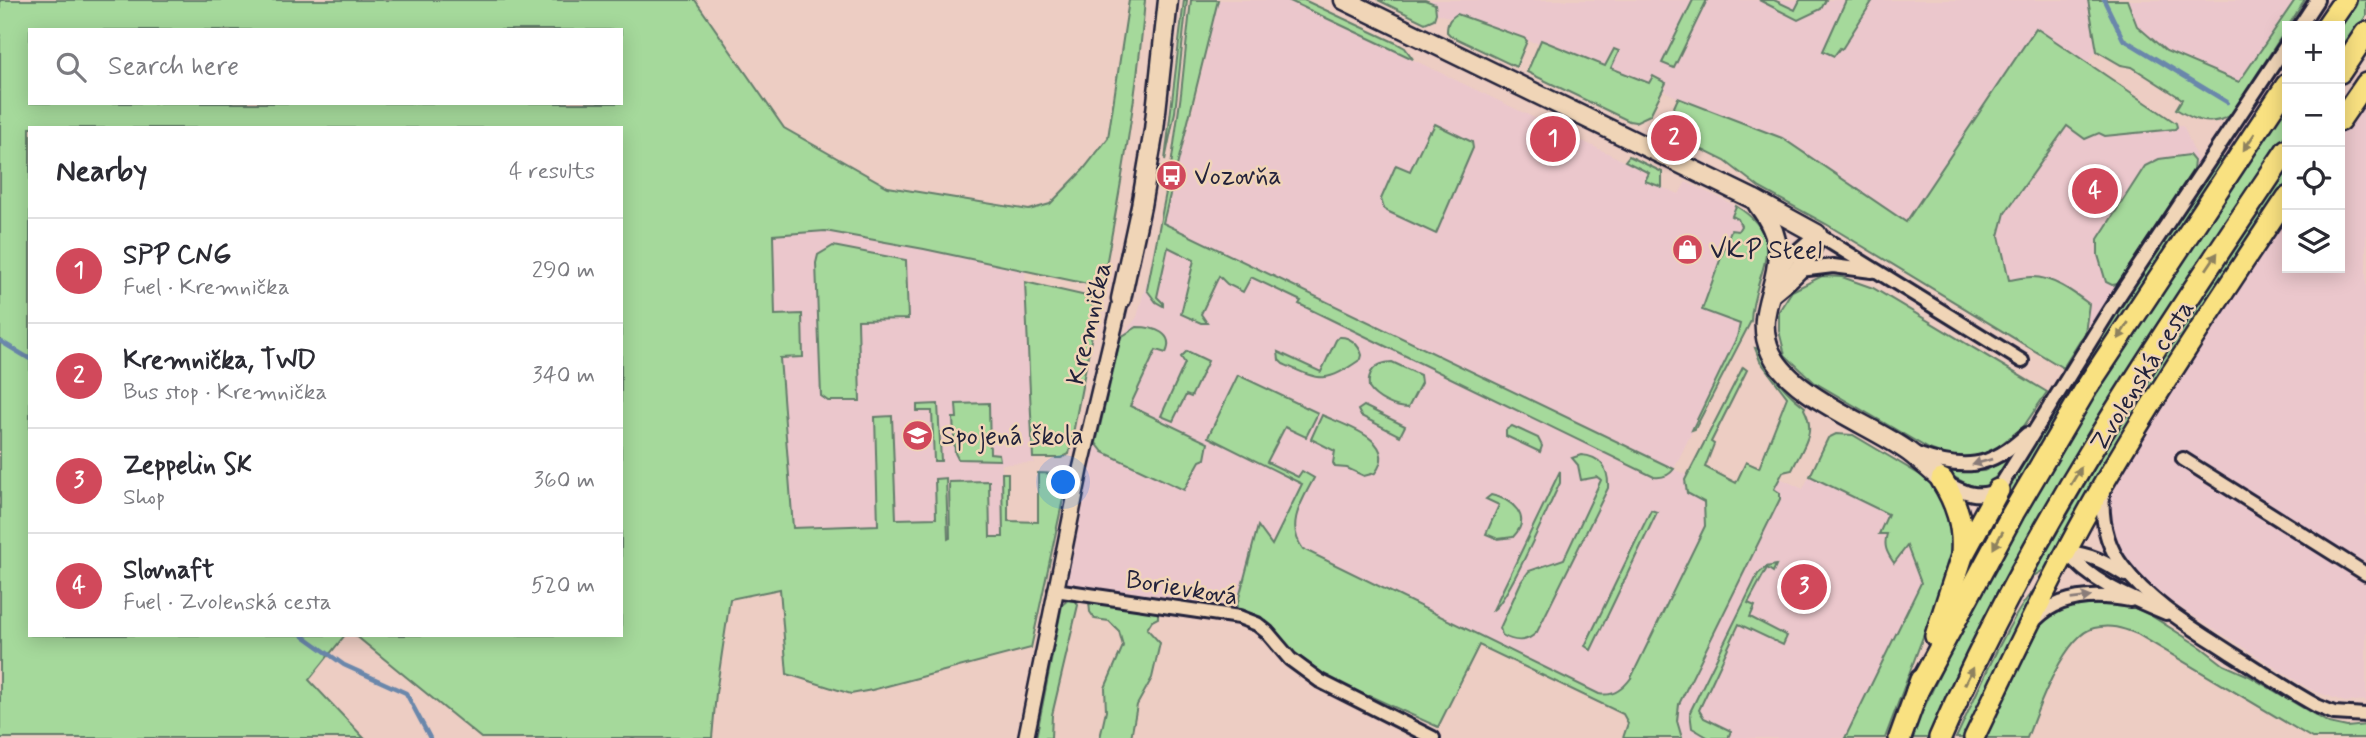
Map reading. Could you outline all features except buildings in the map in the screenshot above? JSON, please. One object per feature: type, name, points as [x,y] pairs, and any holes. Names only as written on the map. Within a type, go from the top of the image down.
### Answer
[{"type":"highway","points":[[2330,21],[2344,0]]},
{"type":"highway","points":[[2345,64],[2366,33]]},
{"type":"highway","points":[[1917,691],[2013,513],[2087,387],[2282,93]]},
{"type":"highway","points":[[1940,738],[1991,632],[2074,478],[2160,338],[2282,157]]},
{"type":"highway","points":[[1942,480],[1959,513],[1962,556]]},
{"type":"highway","points":[[1900,738],[1962,556],[1998,490]]},
{"type":"main road","name":"Kremnička","points":[[1121,299],[1154,130],[1168,0]]},
{"type":"main road","points":[[1344,0],[1753,199],[1817,234],[1812,250],[1800,270],[1772,293]]},
{"type":"main road","points":[[2345,114],[2366,83]]},
{"type":"main road","points":[[1753,199],[1769,219],[1776,235],[1778,271],[1767,306],[1765,329],[1768,345],[1777,363],[1808,391],[1908,452],[1942,480]]},
{"type":"main road","name":"Zvolenská cesta","points":[[2103,485],[2187,348],[2282,205]]},
{"type":"main road","points":[[1974,738],[2028,626],[2103,485]]},
{"type":"street","points":[[2303,21],[2317,0]]},
{"type":"street","points":[[1942,480],[1975,496],[1985,496],[1998,490],[2111,308],[2282,52]]},
{"type":"street","points":[[1778,271],[1788,258],[1817,234],[2022,361]]},
{"type":"street","points":[[1800,270],[1833,266],[1878,272]]},
{"type":"street","name":"Kremnička","points":[[1026,738],[1081,467],[1121,299]]},
{"type":"street","points":[[1908,452],[1949,464],[1977,464],[2003,453],[2038,424]]},
{"type":"street","points":[[2182,459],[2366,574]]},
{"type":"street","name":"Zvolenská cesta","points":[[2103,485],[2102,518],[2105,534],[2123,567],[2142,588]]},
{"type":"street","name":"Zvolenská cesta","points":[[2067,552],[2087,553],[2106,562],[2176,617],[2318,706],[2349,716],[2366,715]]},
{"type":"street","name":"Zvolenská cesta","points":[[2067,552],[2078,566],[2142,603],[2176,617]]},
{"type":"street","name":"Borievková","points":[[1055,590],[1221,614],[1248,621],[1267,632],[1290,659],[1320,681],[1433,738]]},
{"type":"street","name":"Zvolenská cesta","points":[[2028,626],[2042,612],[2060,602],[2077,598],[2108,597],[2142,603]]},
{"type":"shaded area","points":[[1218,0],[1289,0],[1649,173],[1646,181],[1679,194],[1686,182],[1736,206],[1755,222],[1737,337],[1674,469],[1730,496],[1746,462],[1803,489],[1825,444],[1885,480],[1926,578],[1861,738],[1623,738],[1628,723],[1623,714],[1272,545],[1258,527],[1235,613],[1066,586],[1096,443],[1103,452],[1184,490],[1107,396],[1121,337],[1137,317],[1195,101]]},
{"type":"shaded area","points":[[1425,0],[2088,0],[2097,51],[2088,63],[2036,29],[1906,223],[1782,138],[1678,98],[1663,90],[1666,83],[1653,77],[1649,84],[1610,68],[1618,51],[1614,50],[1606,66],[1541,40],[1538,43],[1527,41],[1457,14],[1450,18],[1436,13],[1435,4]]},
{"type":"shaded area","points":[[2127,0],[2295,0],[2239,82],[2166,51],[2137,26]]},
{"type":"shaded area","points":[[2366,91],[2366,700],[2345,702],[2309,689],[2149,588],[2125,563],[2112,541],[2107,499],[2116,478],[2149,424],[2282,220],[2282,273],[2345,273],[2345,123]]},
{"type":"shaded area","points":[[2176,123],[2184,127],[2198,162],[2085,333],[2088,323],[2046,279],[2032,277],[2009,281],[1999,236],[2005,213],[2067,126],[2099,133],[2177,127]]},
{"type":"shaded area","points":[[749,191],[1024,246],[1034,463],[1002,464],[1004,537],[995,658],[851,694],[787,674]]},
{"type":"green space","points":[[0,0],[695,0],[784,128],[888,187],[1029,210],[1050,204],[1083,170],[1108,138],[1129,0],[1145,0],[1133,108],[1102,287],[825,231],[773,235],[775,315],[802,314],[803,357],[780,358],[793,528],[878,525],[875,417],[892,416],[896,519],[936,518],[935,479],[946,478],[948,539],[949,482],[989,481],[990,537],[1003,537],[1002,473],[1008,473],[1008,521],[1038,522],[1038,473],[1066,474],[1068,476],[1031,648],[851,694],[787,674],[780,589],[730,599],[712,738],[481,738],[357,637],[623,637],[623,126],[28,126],[28,637],[343,637],[309,680],[364,738],[0,738]]},
{"type":"green space","points":[[1184,0],[1187,0],[1175,112],[1165,160]]},
{"type":"green space","points":[[1191,0],[1218,0],[1163,223],[1674,469],[1665,476],[1654,477],[1299,304],[1301,301],[1251,277],[1243,292],[1227,284],[1219,276],[1201,314],[1207,323],[1201,323],[1181,314],[1194,260],[1168,247],[1157,297],[1163,306],[1156,302],[1147,290],[1169,177],[1173,177],[1175,167],[1171,166]]},
{"type":"green space","points":[[1288,0],[1304,0],[1396,43],[1405,48],[1413,59]]},
{"type":"green space","points":[[1378,0],[1425,0],[1435,4],[1436,13],[1434,19],[1425,23]]},
{"type":"green space","points":[[1693,0],[1707,0],[1674,68],[1662,63]]},
{"type":"green space","points":[[1759,0],[1774,0],[1795,10],[1800,0],[1826,0],[1821,9],[1798,20]]},
{"type":"green space","points":[[1846,0],[1873,0],[1842,49],[1834,56],[1823,51]]},
{"type":"green space","points":[[2088,0],[2127,0],[2137,26],[2166,51],[2239,82],[2295,0],[2305,0],[2291,21],[2282,21],[2282,36],[2230,116],[2215,121],[2195,119],[2176,109],[2182,99],[2132,67],[2121,65],[2097,51]]},
{"type":"green space","points":[[2355,0],[2366,0],[2366,16],[2345,47],[2345,21],[2341,21]]},
{"type":"green space","points":[[1457,14],[1524,38],[1527,41],[1516,67],[1451,36],[1447,32],[1448,24]]},
{"type":"green space","points":[[2036,28],[2176,123],[2177,127],[2105,136],[2099,133],[2085,139],[2067,126],[2005,213],[1999,236],[2009,280],[2032,277],[2055,282],[2089,304],[2085,333],[2063,368],[1826,224],[1760,188],[1725,161],[1680,139],[1670,132],[1667,123],[1678,98],[1782,138],[1906,222]]},
{"type":"green space","points":[[1541,40],[1605,66],[1614,49],[1619,51],[1611,68],[1649,83],[1653,76],[1666,83],[1650,115],[1635,122],[1629,121],[1527,72]]},
{"type":"green space","points":[[2282,108],[2282,140],[2102,411],[2048,504],[1929,738],[1910,738],[1993,566],[2063,441]]},
{"type":"green space","points":[[1435,124],[1472,142],[1473,148],[1436,234],[1384,209],[1381,199],[1396,165],[1410,171]]},
{"type":"green space","points":[[2189,155],[2194,161],[2193,170],[2118,284],[2106,282],[2098,255],[2098,239],[2145,166],[2159,159]]},
{"type":"green space","points":[[1629,156],[1662,172],[1662,187],[1645,181],[1649,173],[1625,161]]},
{"type":"green space","points":[[2220,156],[2225,159],[2072,392],[1968,575],[1981,539],[2041,434],[2167,234]]},
{"type":"green space","points":[[2282,178],[2282,190],[2126,426],[2047,568],[2032,577],[2121,422]]},
{"type":"green space","points":[[1736,206],[1753,219],[1763,232],[1765,259],[1751,321],[1695,429],[1692,430],[1737,337],[1740,324],[1702,310],[1731,230],[1738,231],[1741,226],[1738,219],[1732,216]]},
{"type":"green space","points":[[833,246],[906,260],[908,319],[858,320],[860,401],[828,401],[821,396],[816,263],[818,255]]},
{"type":"green space","points":[[1822,276],[1842,277],[1873,288],[2047,392],[2024,426],[1994,450],[1966,459],[1954,458],[1929,449],[1814,382],[1785,355],[1779,331],[1779,311],[1792,291]]},
{"type":"green space","points":[[1025,282],[1091,297],[1092,305],[1097,309],[1069,454],[1061,458],[1033,458]]},
{"type":"green space","points":[[1137,327],[1161,332],[1168,340],[1168,346],[1166,353],[1156,350],[1130,406],[1208,443],[1205,459],[1200,461],[1184,490],[1103,452],[1096,443],[1121,337]]},
{"type":"green space","points":[[1339,337],[1354,342],[1362,355],[1361,359],[1339,373],[1315,376],[1279,360],[1278,352],[1321,372]]},
{"type":"green space","points":[[1755,348],[1759,349],[1778,381],[1805,407],[1809,433],[1792,470],[1783,472],[1774,489],[1780,493],[1780,499],[1679,704],[1677,721],[1682,738],[1623,738],[1628,723],[1623,714],[1479,645],[1438,727],[1370,696],[1359,697],[1296,657],[1275,629],[1263,620],[1235,613],[1258,526],[1272,545],[1302,484],[1208,437],[1238,375],[1318,413],[1306,437],[1285,427],[1267,462],[1298,477],[1302,471],[1314,478],[1300,504],[1295,522],[1295,531],[1303,549],[1599,694],[1617,691],[1631,678],[1705,526],[1704,502],[1687,493],[1685,480],[1743,367],[1747,370],[1711,442],[1714,444],[1705,467],[1736,483],[1746,462],[1759,468],[1787,397],[1760,361]]},
{"type":"green space","points":[[1187,351],[1208,361],[1191,397],[1186,395],[1173,421],[1161,416],[1185,363],[1181,357]]},
{"type":"green space","points":[[1392,362],[1420,375],[1421,383],[1408,408],[1386,402],[1369,388],[1369,377],[1373,369]]},
{"type":"green space","points":[[989,403],[990,453],[999,454],[1000,460],[958,459],[955,453],[953,418],[957,418],[956,404]]},
{"type":"green space","points":[[938,404],[941,461],[934,461],[932,411],[917,411],[917,405]]},
{"type":"green space","points":[[1364,406],[1405,426],[1400,436],[1361,416],[1358,410]]},
{"type":"green space","points":[[1322,415],[1355,429],[1375,443],[1380,451],[1381,461],[1375,473],[1364,476],[1347,468],[1335,467],[1335,451],[1311,439]]},
{"type":"green space","points":[[1512,426],[1538,438],[1542,446],[1540,452],[1506,436],[1506,430]]},
{"type":"green space","points":[[1836,434],[1853,435],[1927,479],[1940,492],[1955,537],[1951,562],[1885,738],[1845,738],[1921,583],[1907,546],[1894,563],[1888,553],[1885,542],[1887,534],[1879,534],[1888,514],[1810,476],[1828,438]]},
{"type":"green space","points":[[1581,455],[1599,461],[1607,475],[1608,488],[1537,632],[1525,640],[1502,635],[1500,628],[1521,582],[1529,571],[1564,559],[1601,480],[1597,477],[1581,480],[1578,465],[1572,458]]},
{"type":"green space","points":[[2006,460],[2007,463],[1983,487],[1970,485],[1951,475],[1951,472],[1984,471]]},
{"type":"green space","points":[[1560,471],[1560,483],[1528,551],[1500,603],[1493,610]]},
{"type":"green space","points":[[1491,495],[1506,500],[1517,510],[1521,523],[1513,537],[1498,539],[1486,534],[1499,505],[1486,499]]},
{"type":"green space","points":[[1651,510],[1657,512],[1591,650],[1585,646]]},
{"type":"green space","points":[[1776,565],[1773,572],[1767,568],[1748,603],[1755,606],[1750,617],[1787,636],[1783,645],[1739,624],[1699,710],[1704,718],[1731,731],[1728,738],[1709,738],[1692,728],[1690,712],[1758,574],[1766,567]]},
{"type":"green space","points":[[2038,587],[1964,738],[1956,738],[2006,633],[2029,596]]},
{"type":"green space","points":[[1068,600],[1076,601],[1078,605],[1052,715],[1051,738],[1036,738],[1062,605]]},
{"type":"green space","points":[[1089,602],[1158,611],[1158,618],[1152,621],[1147,629],[1160,643],[1152,678],[1137,705],[1131,738],[1100,738],[1106,711],[1105,688],[1123,646],[1119,631],[1109,621],[1095,619],[1090,612]]},
{"type":"green space","points":[[2083,604],[2133,607],[2150,615],[2224,665],[2249,676],[2329,723],[2347,727],[2366,725],[2366,738],[2312,738],[2137,634],[2105,626],[2083,634],[2072,644],[2053,676],[2027,738],[1983,738],[2041,625],[2052,613]]},
{"type":"waterway","points":[[2104,0],[2123,39],[2227,102]]},
{"type":"waterway","points":[[0,341],[28,358]]},
{"type":"waterway","points":[[305,637],[344,665],[406,693],[430,738]]},
{"type":"place","name":"Kremnička, TWD","points":[[1674,138]]},
{"type":"place","name":"SPP CNG","points":[[1553,139]]},
{"type":"place","name":"Vozovňa","points":[[1171,175]]},
{"type":"place","name":"Slovnaft","points":[[2095,191]]},
{"type":"place","name":"VKP Steel","points":[[1687,249]]},
{"type":"place","name":"Spojená škola","points":[[918,435]]},
{"type":"place","name":"Zeppelin SK","points":[[1804,587]]}]
